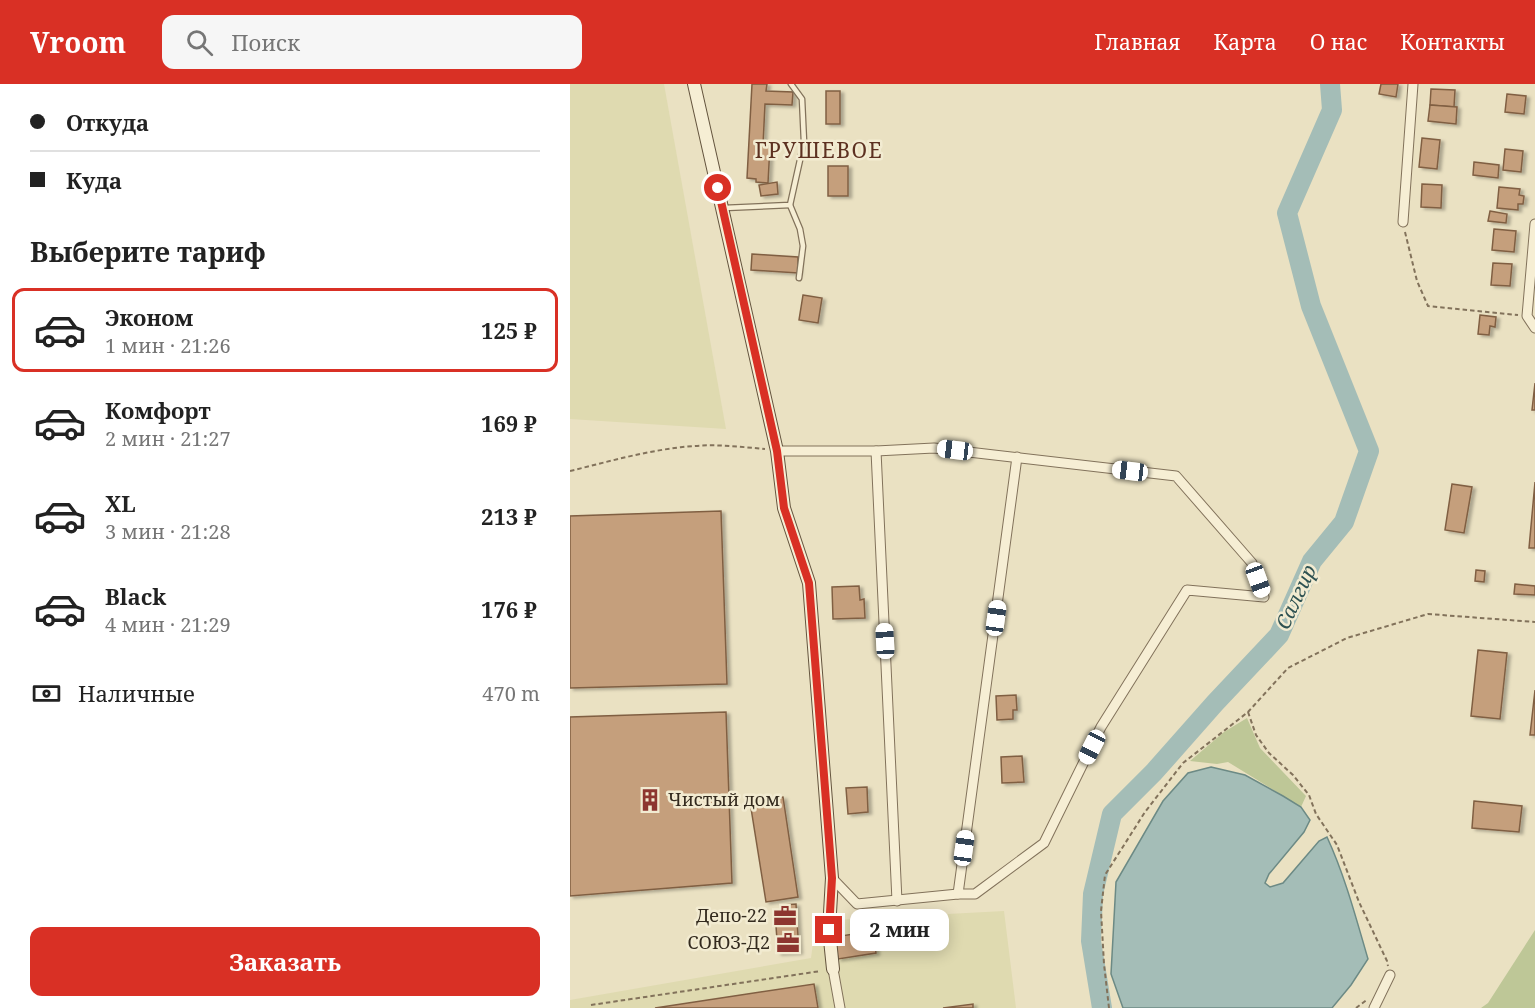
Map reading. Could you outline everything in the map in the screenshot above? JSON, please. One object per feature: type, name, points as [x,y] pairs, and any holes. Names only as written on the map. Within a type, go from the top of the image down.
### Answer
[{"type":"street","points":[[694,84],[777,451],[784,508],[809,583],[832,878],[829,930],[840,1008]]},
{"type":"street","points":[[1403,222],[1413,84]]},
{"type":"street","points":[[1535,224],[1527,316],[1535,327]]},
{"type":"street","points":[[777,451],[876,451],[934,448],[1176,476],[1252,563],[1264,597],[1187,590],[1101,727],[1044,843],[975,894],[857,904],[832,878]]},
{"type":"street","points":[[876,451],[897,901]]},
{"type":"street","points":[[958,894],[1017,457]]},
{"type":"street","points":[[1374,1008],[1390,975]]},
{"type":"lane","points":[[791,84],[802,99],[804,142],[790,205],[800,229],[803,246],[799,278]]},
{"type":"lane","points":[[722,208],[790,205]]},
{"type":"path","points":[[1403,222],[1417,280],[1428,306],[1527,316]]},
{"type":"path","points":[[570,471],[649,452],[696,445],[734,446],[777,451]]},
{"type":"path","points":[[1109,1008],[1101,911],[1105,875],[1145,812],[1183,763],[1248,712],[1288,668],[1347,638],[1428,614],[1535,622]]},
{"type":"path","points":[[1248,712],[1256,735],[1269,753],[1293,775],[1309,795],[1316,814],[1337,845],[1359,902],[1388,961],[1390,975]]},
{"type":"path","points":[[591,1005],[833,969]]},
{"type":"path","points":[[1356,1008],[1372,995]]},
{"type":"shaded area","points":[[570,84],[664,84],[726,429],[570,419]]},
{"type":"shaded area","points":[[1004,911],[1016,1008],[570,1008],[570,1000],[811,958],[816,921]]},
{"type":"green space","points":[[1247,718],[1260,748],[1306,796],[1301,807],[1228,762],[1217,764],[1190,761],[1224,732]]},
{"type":"green space","points":[[1535,930],[1535,1008],[1481,1008],[1488,1003]]},
{"type":"water","points":[[1211,767],[1245,775],[1301,807],[1310,820],[1304,832],[1269,874],[1265,883],[1270,887],[1283,883],[1319,841],[1327,837],[1345,882],[1368,959],[1332,1008],[1123,1008],[1111,974],[1116,882],[1163,801],[1188,773]]},
{"type":"building","points":[[752,84],[767,84],[766,91],[793,92],[792,105],[765,104],[763,145],[770,145],[768,183],[756,182],[756,179],[747,178]]},
{"type":"building","points":[[1381,84],[1398,84],[1396,97],[1379,94]]},
{"type":"building","points":[[1431,89],[1455,90],[1454,107],[1430,105]]},
{"type":"building","points":[[826,91],[840,91],[840,124],[826,124]]},
{"type":"building","points":[[1507,94],[1526,96],[1524,114],[1505,112]]},
{"type":"building","points":[[1430,105],[1457,107],[1456,124],[1428,121]]},
{"type":"building","points":[[1422,138],[1440,140],[1437,169],[1419,167]]},
{"type":"building","points":[[1505,149],[1523,151],[1521,172],[1503,170]]},
{"type":"building","points":[[1474,162],[1499,165],[1498,178],[1473,175]]},
{"type":"building","points":[[828,166],[848,166],[848,196],[828,196]]},
{"type":"building","points":[[777,182],[778,194],[761,196],[759,185]]},
{"type":"building","points":[[1422,184],[1442,185],[1441,208],[1421,207]]},
{"type":"building","points":[[1499,187],[1520,189],[1519,195],[1524,196],[1523,204],[1518,204],[1518,210],[1497,208]]},
{"type":"building","points":[[1490,211],[1507,214],[1506,223],[1488,221]]},
{"type":"building","points":[[1494,229],[1516,231],[1514,252],[1492,250]]},
{"type":"building","points":[[752,254],[798,257],[798,273],[751,270]]},
{"type":"building","points":[[1493,263],[1512,264],[1510,286],[1491,285]]},
{"type":"building","points":[[803,295],[822,298],[818,323],[799,320]]},
{"type":"building","points":[[1480,315],[1496,317],[1495,327],[1490,326],[1489,335],[1478,334]]},
{"type":"building","points":[[1535,383],[1535,410],[1532,410]]},
{"type":"building","points":[[1535,482],[1535,548],[1529,548]]},
{"type":"building","points":[[1452,484],[1472,487],[1464,533],[1445,530]]},
{"type":"building","points":[[721,511],[727,684],[570,688],[570,516]]},
{"type":"building","points":[[1476,570],[1485,571],[1484,582],[1475,581]]},
{"type":"building","points":[[1515,584],[1535,586],[1535,595],[1514,594]]},
{"type":"building","points":[[859,586],[860,600],[864,599],[865,618],[833,619],[832,587]]},
{"type":"building","points":[[1478,650],[1507,653],[1500,719],[1471,716]]},
{"type":"building","points":[[1535,690],[1535,735],[1530,735]]},
{"type":"building","points":[[1016,695],[1017,710],[1013,710],[1013,719],[997,720],[996,696]]},
{"type":"building","name":"Чистый дом","points":[[726,712],[732,883],[570,896],[570,717]]},
{"type":"building","points":[[1022,756],[1024,782],[1002,783],[1001,757]]},
{"type":"building","points":[[867,787],[868,812],[848,814],[846,788]]},
{"type":"building","points":[[783,797],[798,897],[766,902],[750,802]]},
{"type":"building","points":[[1474,801],[1522,806],[1519,832],[1472,828]]},
{"type":"building","points":[[796,904],[799,952],[778,953],[775,913],[782,912],[782,905]]},
{"type":"building","points":[[873,931],[876,953],[838,959],[834,937]]},
{"type":"building","points":[[814,984],[818,1008],[655,1008]]},
{"type":"building","points":[[973,1004],[973,1008],[943,1008]]},
{"type":"waterway","name":"Салгир","points":[[1102,1008],[1091,941],[1093,894],[1112,814],[1154,772],[1279,635],[1312,561],[1344,522],[1369,451],[1311,306],[1287,213],[1332,110],[1330,84]]},
{"type":"place","name":"Чистый дом","points":[[650,800]]},
{"type":"place","name":"Депо-22","points":[[785,916]]},
{"type":"place","name":"СОЮЗ-Д2","points":[[788,943]]},
{"type":"district","name":"ГРУШЕВОЕ","points":[[819,151]]},
{"type":"route","points":[[718,188],[777,451],[784,508],[809,583],[832,878],[829,930]]}]
